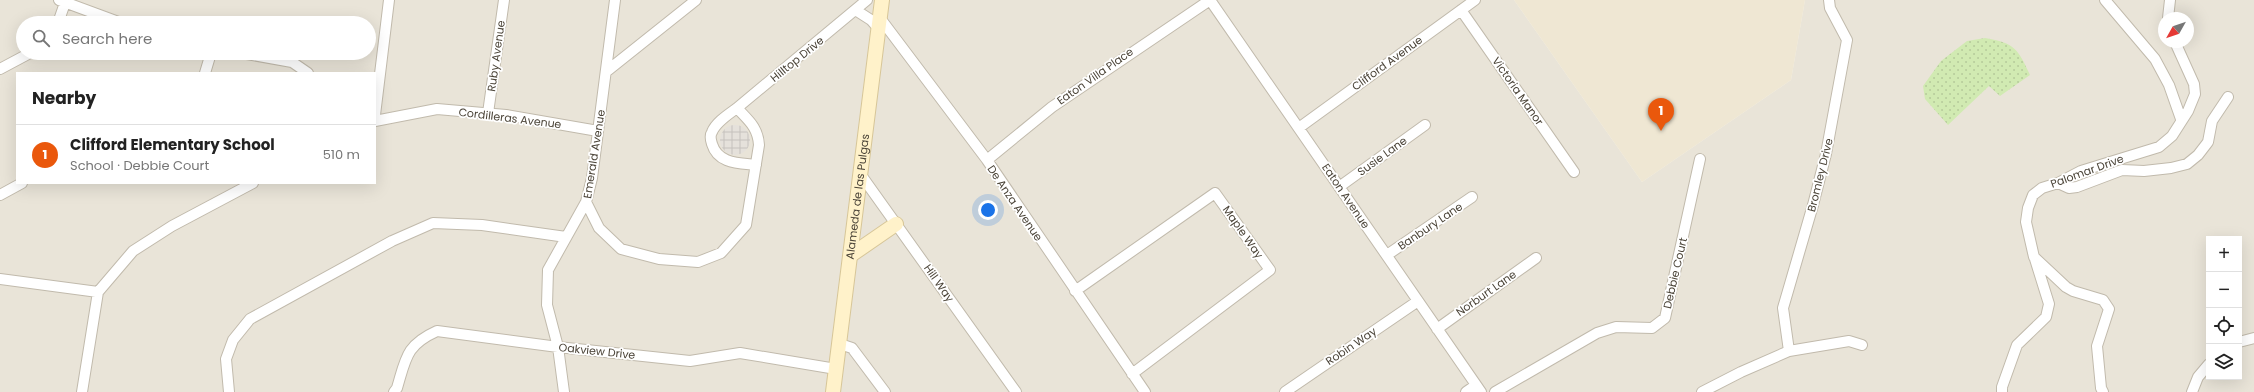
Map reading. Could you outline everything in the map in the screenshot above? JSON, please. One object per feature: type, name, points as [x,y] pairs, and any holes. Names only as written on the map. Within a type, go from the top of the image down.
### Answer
[{"type":"main road","name":"Alameda de las Pulgas","points":[[833,392],[882,0]]},
{"type":"main road","points":[[851,255],[896,224]]},
{"type":"street","points":[[376,107],[389,0]]},
{"type":"street","name":"Ruby Avenue","points":[[488,113],[504,0]]},
{"type":"street","name":"Emerald Avenue","points":[[564,392],[558,347],[547,305],[548,270],[586,202],[607,71],[615,0]]},
{"type":"street","points":[[607,71],[696,0]]},
{"type":"street","name":"Hilltop Drive","points":[[756,165],[728,161],[714,150],[711,142],[711,132],[737,108],[857,11],[867,0]]},
{"type":"street","name":"Eaton Avenue","points":[[1210,0],[1300,127],[1339,187],[1478,389]]},
{"type":"street","name":"Eaton Villa Place","points":[[987,160],[1052,107],[1210,0]]},
{"type":"street","name":"Clifford Avenue","points":[[1300,127],[1475,0]]},
{"type":"street","name":"Bromley Drive","points":[[1790,351],[1783,308],[1826,154],[1847,40],[1830,8],[1829,0]]},
{"type":"street","points":[[2105,0],[2155,59],[2168,85],[2181,119]]},
{"type":"street","points":[[2169,12],[2170,0]]},
{"type":"street","points":[[60,16],[63,1],[103,16]]},
{"type":"street","name":"Victoria Manor","points":[[1461,10],[1574,172]]},
{"type":"street","points":[[857,11],[880,24]]},
{"type":"street","name":"De Anza Avenue","points":[[880,24],[987,160],[1144,392]]},
{"type":"street","name":"Palomar Drive","points":[[2002,392],[2002,387],[2017,345],[2046,317],[2049,304],[2034,257],[2026,222],[2028,208],[2033,195],[2042,188],[2081,171],[2159,147],[2172,136],[2192,102],[2194,84],[2179,48]]},
{"type":"street","points":[[0,69],[17,60]]},
{"type":"street","points":[[205,72],[209,60]]},
{"type":"street","points":[[281,60],[292,62],[307,72]]},
{"type":"street","points":[[2058,182],[2069,188],[2077,187],[2122,170],[2144,171],[2171,168],[2187,164],[2198,155],[2208,142],[2212,121],[2228,97]]},
{"type":"street","points":[[586,202],[599,228],[621,249],[659,259],[698,262],[721,253],[746,225],[756,165],[758,134],[754,126],[737,108]]},
{"type":"street","name":"Cordilleras Avenue","points":[[376,121],[437,110],[488,113],[598,131]]},
{"type":"street","name":"Susie Lane","points":[[1339,187],[1425,126]]},
{"type":"street","name":"Debbie Court","points":[[1495,392],[1597,333],[1616,327],[1652,328],[1665,318],[1700,159]]},
{"type":"street","name":"Hill Way","points":[[861,175],[1016,392]]},
{"type":"street","points":[[0,195],[20,184]]},
{"type":"street","points":[[82,392],[98,292],[133,252],[172,226],[251,184]]},
{"type":"street","name":"Maple Way","points":[[1075,291],[1215,192],[1270,270],[1132,374]]},
{"type":"street","name":"Banbury Lane","points":[[1387,255],[1472,197]]},
{"type":"street","points":[[229,392],[226,359],[233,340],[250,319],[392,241],[433,223],[482,224],[566,237]]},
{"type":"street","points":[[2034,257],[2066,287],[2073,291],[2103,300],[2109,309],[2097,346],[2101,388],[2103,392]]},
{"type":"street","name":"Norburt Lane","points":[[1436,328],[1536,258]]},
{"type":"street","points":[[0,279],[98,292]]},
{"type":"street","name":"Robin Way","points":[[1284,392],[1418,301]]},
{"type":"street","name":"Oakview Drive","points":[[394,392],[397,388],[407,355],[422,337],[437,331],[457,332],[558,347],[690,361],[740,353],[836,369]]},
{"type":"street","points":[[2242,341],[2254,338]]},
{"type":"street","points":[[1702,392],[1741,372],[1790,351],[1849,341],[1862,345]]},
{"type":"street","points":[[840,344],[852,348],[885,392]]},
{"type":"street","points":[[2192,392],[2198,377],[2206,368]]},
{"type":"street","points":[[1466,392],[1478,389]]},
{"type":"shaded area","points":[[0,0],[1514,0],[1642,182],[1791,80],[1805,0],[2254,0],[2254,392],[0,392]]},
{"type":"shaded area","points":[[1514,0],[1805,0],[1791,80],[1642,182]]},
{"type":"shaded area","points":[[735,125],[746,129],[750,140],[746,151],[735,155],[724,151],[720,140],[724,129]]},
{"type":"green space","points":[[1985,38],[2003,42],[2014,49],[2022,59],[2030,75],[2000,96],[1989,86],[1948,125],[1925,99],[1923,86],[1941,61],[1967,41]]},
{"type":"place","name":"Clifford Elementary School","points":[[1661,131]]}]
